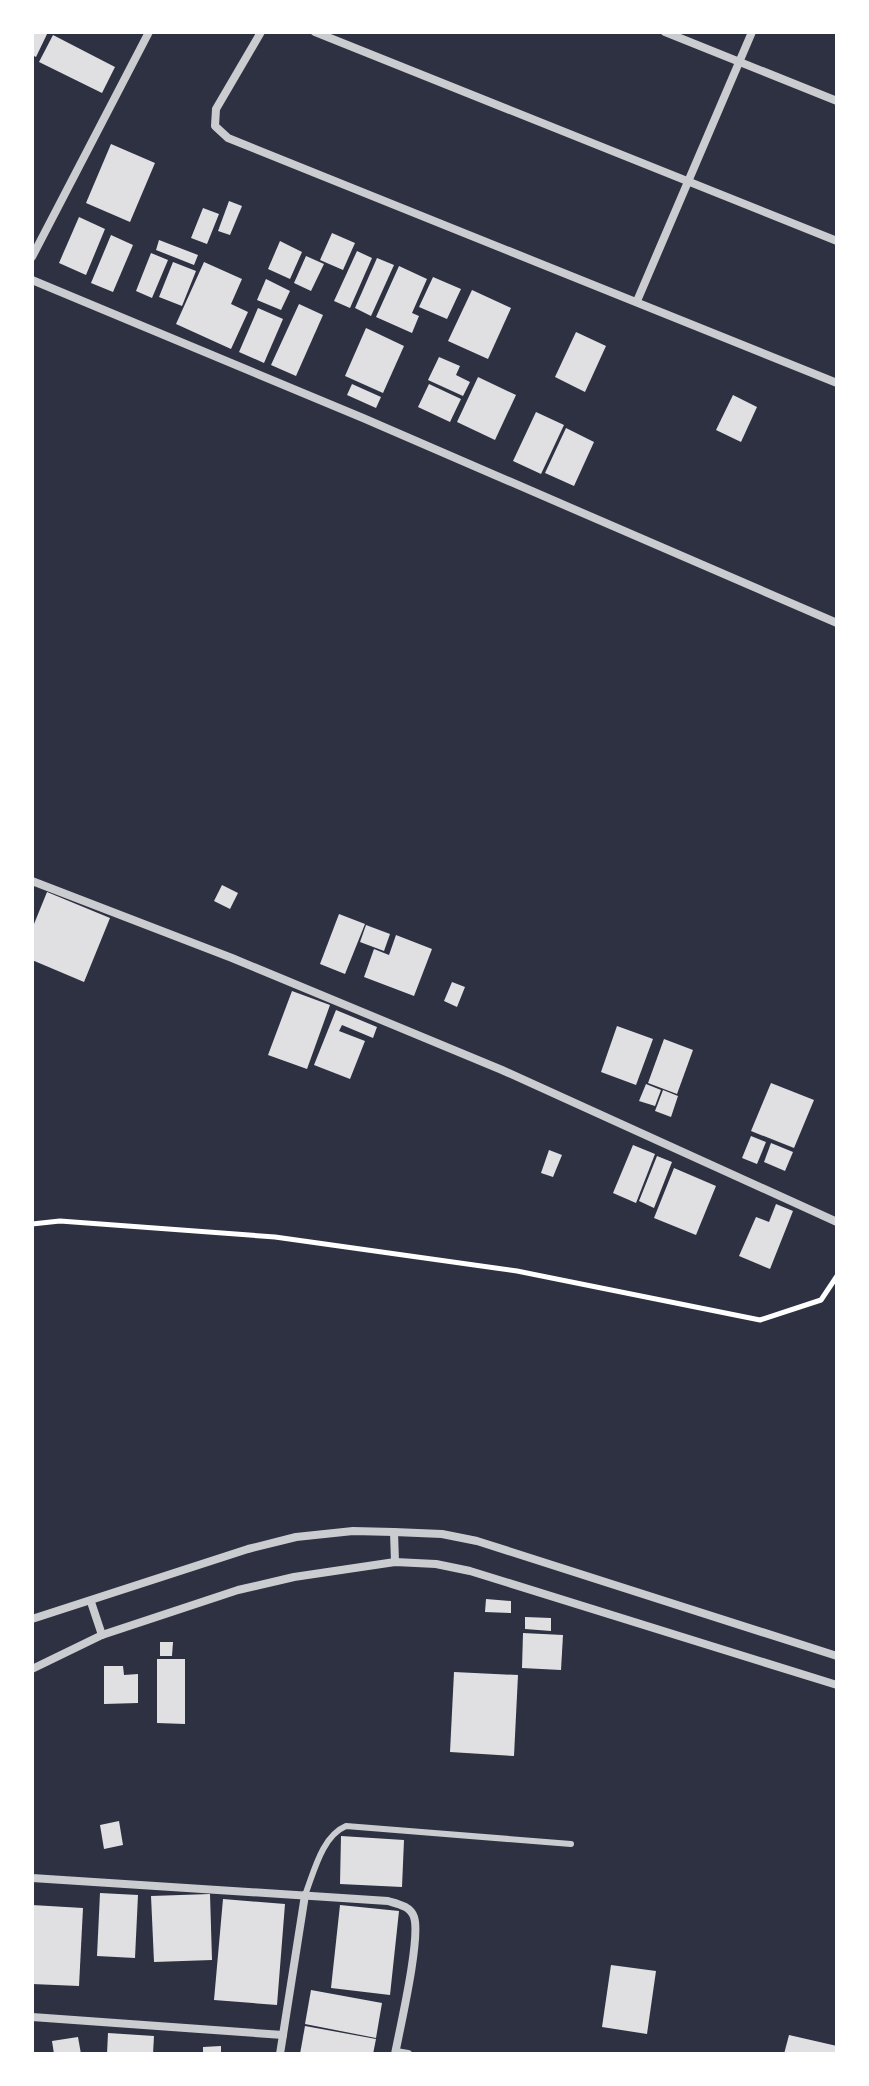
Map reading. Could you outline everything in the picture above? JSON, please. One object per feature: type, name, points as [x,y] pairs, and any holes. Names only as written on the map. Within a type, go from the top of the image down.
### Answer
[{"type":"street","points":[[32,257],[149,32]]},
{"type":"street","points":[[261,32],[216,109],[215,126],[228,138],[837,383]]},
{"type":"street","points":[[315,32],[837,241]]},
{"type":"street","points":[[665,32],[837,101]]},
{"type":"street","points":[[637,301],[752,32]]},
{"type":"street","points":[[32,280],[363,418],[837,623]]},
{"type":"street","points":[[32,881],[232,958],[502,1070],[837,1222]]},
{"type":"street","points":[[32,1619],[248,1549],[296,1537],[353,1531],[442,1534],[477,1541],[837,1656]]},
{"type":"street","points":[[394,1532],[395,1562]]},
{"type":"street","points":[[32,1669],[102,1635],[238,1590],[280,1580],[395,1562],[436,1564],[470,1571],[837,1685]]},
{"type":"street","points":[[91,1602],[102,1635]]},
{"type":"street","points":[[32,1878],[388,1901],[408,1908],[414,1917],[415,1941],[396,2053],[408,2054]]},
{"type":"street","points":[[280,2054],[305,1895]]},
{"type":"street","points":[[32,2017],[283,2035]]},
{"type":"lane","points":[[305,1895],[329,1839],[336,1830],[346,1826],[571,1844]]},
{"type":"path","points":[[32,1224],[60,1221],[275,1237],[517,1271],[760,1320],[821,1300],[837,1276]]},
{"type":"building","points":[[32,32],[48,32],[36,57],[32,55]]},
{"type":"building","points":[[53,35],[115,67],[102,93],[39,62]]},
{"type":"building","points":[[111,144],[155,163],[130,222],[86,203]]},
{"type":"building","points":[[229,201],[242,206],[230,235],[218,231]]},
{"type":"building","points":[[203,208],[219,214],[207,244],[191,238]]},
{"type":"building","points":[[79,217],[105,229],[86,275],[59,263]]},
{"type":"building","points":[[332,233],[355,243],[343,270],[320,260]]},
{"type":"building","points":[[111,235],[133,245],[113,292],[91,283]]},
{"type":"building","points":[[159,240],[198,255],[194,265],[156,250]]},
{"type":"building","points":[[280,241],[302,252],[290,279],[268,269]]},
{"type":"building","points":[[357,251],[372,258],[350,308],[334,301]]},
{"type":"building","points":[[151,253],[168,260],[152,298],[136,291]]},
{"type":"building","points":[[306,256],[324,264],[311,291],[294,283]]},
{"type":"building","points":[[377,258],[394,265],[371,316],[355,308]]},
{"type":"building","points":[[173,262],[196,271],[182,306],[159,297]]},
{"type":"building","points":[[204,262],[242,279],[231,304],[248,312],[231,349],[176,324]]},
{"type":"building","points":[[399,266],[427,279],[412,313],[419,316],[412,333],[376,317]]},
{"type":"building","points":[[433,277],[461,289],[447,319],[419,307]]},
{"type":"building","points":[[266,279],[290,291],[281,310],[257,300]]},
{"type":"building","points":[[472,290],[511,308],[488,359],[448,341]]},
{"type":"building","points":[[299,304],[323,315],[296,376],[271,365]]},
{"type":"building","points":[[258,308],[283,319],[264,363],[239,352]]},
{"type":"building","points":[[366,328],[404,346],[383,393],[345,376]]},
{"type":"building","points":[[576,332],[606,346],[585,392],[555,377]]},
{"type":"building","points":[[439,357],[460,366],[456,375],[470,382],[463,396],[428,380]]},
{"type":"building","points":[[478,377],[516,395],[495,440],[457,422]]},
{"type":"building","points":[[352,384],[381,397],[376,408],[347,395]]},
{"type":"building","points":[[429,384],[461,399],[450,422],[418,407]]},
{"type":"building","points":[[733,395],[757,407],[741,442],[716,430]]},
{"type":"building","points":[[536,412],[564,425],[541,474],[513,461]]},
{"type":"building","points":[[566,428],[594,442],[574,486],[545,473]]},
{"type":"building","points":[[222,885],[238,893],[230,909],[214,901]]},
{"type":"building","points":[[47,892],[110,918],[84,982],[32,960],[32,929]]},
{"type":"building","points":[[339,914],[365,924],[345,974],[320,964]]},
{"type":"building","points":[[366,925],[390,934],[384,951],[360,942]]},
{"type":"building","points":[[396,935],[432,949],[414,996],[364,977],[374,949],[389,955]]},
{"type":"building","points":[[452,982],[465,987],[457,1007],[444,1001]]},
{"type":"building","points":[[292,991],[330,1005],[307,1069],[268,1055]]},
{"type":"building","points":[[336,1010],[377,1027],[373,1038],[342,1025],[339,1031],[365,1041],[350,1079],[314,1065]]},
{"type":"building","points":[[617,1026],[653,1039],[636,1085],[601,1072]]},
{"type":"building","points":[[664,1039],[693,1050],[677,1094],[648,1083]]},
{"type":"building","points":[[771,1083],[814,1100],[794,1148],[751,1131]]},
{"type":"building","points":[[646,1084],[661,1090],[655,1106],[639,1101]]},
{"type":"building","points":[[663,1090],[678,1096],[671,1117],[655,1111]]},
{"type":"building","points":[[751,1136],[766,1142],[757,1164],[742,1158]]},
{"type":"building","points":[[771,1143],[793,1152],[785,1171],[764,1162]]},
{"type":"building","points":[[633,1145],[655,1154],[636,1203],[613,1193]]},
{"type":"building","points":[[549,1150],[562,1155],[553,1177],[541,1173]]},
{"type":"building","points":[[657,1156],[672,1162],[654,1208],[639,1201]]},
{"type":"building","points":[[674,1168],[716,1186],[696,1235],[654,1218]]},
{"type":"building","points":[[776,1204],[793,1211],[770,1269],[739,1256],[756,1217],[769,1222]]},
{"type":"building","points":[[486,1599],[511,1601],[511,1613],[485,1612]]},
{"type":"building","points":[[525,1617],[551,1618],[551,1631],[525,1629]]},
{"type":"building","points":[[523,1633],[563,1635],[561,1670],[522,1668]]},
{"type":"building","points":[[160,1642],[173,1642],[172,1656],[160,1656]]},
{"type":"building","points":[[157,1659],[185,1659],[185,1724],[157,1723]]},
{"type":"building","points":[[104,1666],[123,1666],[124,1675],[138,1674],[138,1703],[104,1704]]},
{"type":"building","points":[[454,1672],[518,1675],[514,1756],[450,1752]]},
{"type":"building","points":[[119,1821],[123,1845],[104,1849],[100,1825]]},
{"type":"building","points":[[341,1836],[404,1840],[402,1887],[340,1884]]},
{"type":"building","points":[[100,1893],[138,1895],[135,1958],[97,1956]]},
{"type":"building","points":[[210,1894],[212,1960],[154,1962],[151,1896]]},
{"type":"building","points":[[223,1899],[285,1904],[277,2005],[214,2000]]},
{"type":"building","points":[[32,1905],[83,1908],[79,1986],[32,1984]]},
{"type":"building","points":[[340,1905],[399,1911],[390,1995],[331,1988]]},
{"type":"building","points":[[611,1965],[656,1971],[647,2034],[602,2027]]},
{"type":"building","points":[[311,1990],[382,2003],[376,2038],[305,2024]]},
{"type":"building","points":[[305,2026],[376,2039],[373,2054],[300,2054]]},
{"type":"building","points":[[108,2033],[154,2036],[153,2054],[107,2054]]},
{"type":"building","points":[[789,2035],[837,2046],[837,2054],[784,2054]]},
{"type":"building","points":[[78,2037],[81,2054],[54,2054],[52,2041]]},
{"type":"building","points":[[221,2046],[221,2054],[203,2054],[203,2047]]}]
